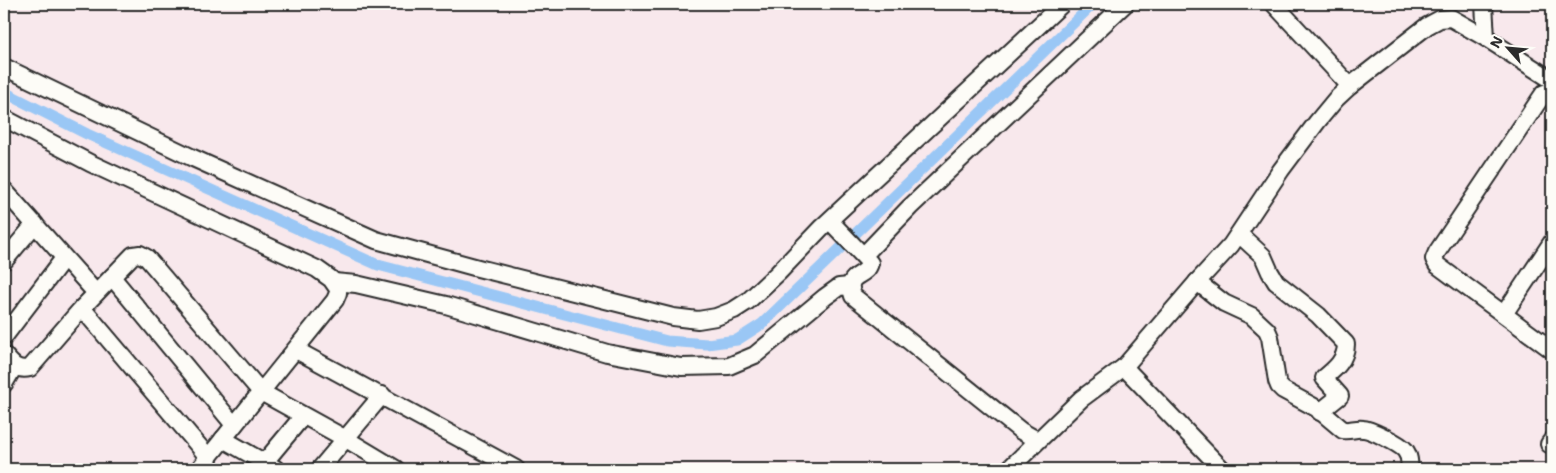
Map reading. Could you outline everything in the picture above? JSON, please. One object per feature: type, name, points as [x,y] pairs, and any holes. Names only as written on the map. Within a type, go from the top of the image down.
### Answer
[{"type":"street","points":[[4,67],[193,158],[376,240],[478,268],[673,317],[698,320],[716,317],[740,307],[833,225],[1062,4]]},
{"type":"street","points":[[862,253],[1125,4]]},
{"type":"street","points":[[1274,4],[1350,86]]},
{"type":"street","points":[[1484,4],[1486,38]]},
{"type":"street","points":[[1009,469],[1081,399],[1124,367],[1239,234],[1281,170],[1336,99],[1350,86],[1436,21],[1451,18],[1486,38],[1548,86],[1434,259],[1437,265],[1552,350]]},
{"type":"street","points":[[4,118],[90,163],[317,269],[334,282],[356,284],[446,305],[607,353],[681,367],[729,366],[755,355],[825,296],[839,288],[850,286]]},
{"type":"street","points":[[4,190],[96,293]]},
{"type":"street","points":[[4,261],[35,224]]},
{"type":"street","points":[[833,225],[871,264],[864,272],[854,278],[850,286],[853,296],[1021,431],[1037,440]]},
{"type":"street","points":[[1239,234],[1262,256],[1276,282],[1318,315],[1346,344],[1339,365],[1324,378],[1340,396],[1320,412]]},
{"type":"street","points":[[1504,314],[1552,242]]},
{"type":"street","points":[[4,384],[9,361],[24,370],[30,368],[96,293],[133,255],[138,254],[143,256],[261,392],[396,469]]},
{"type":"street","points":[[4,336],[64,258]]},
{"type":"street","points":[[112,277],[234,425]]},
{"type":"street","points":[[82,308],[204,463],[335,300],[338,293],[334,282]]},
{"type":"street","points":[[1197,282],[1224,303],[1258,320],[1267,330],[1270,336],[1279,386],[1283,390],[1306,402],[1343,430],[1367,429],[1401,446],[1406,451],[1409,459],[1409,469]]},
{"type":"street","points":[[296,350],[516,469]]},
{"type":"street","points":[[1124,367],[1222,469]]},
{"type":"street","points":[[320,469],[382,395]]},
{"type":"street","points":[[223,439],[267,467],[303,416]]},
{"type":"waterway","points":[[4,92],[87,134],[378,265],[667,341],[707,344],[737,340],[762,324],[1093,4]]}]
